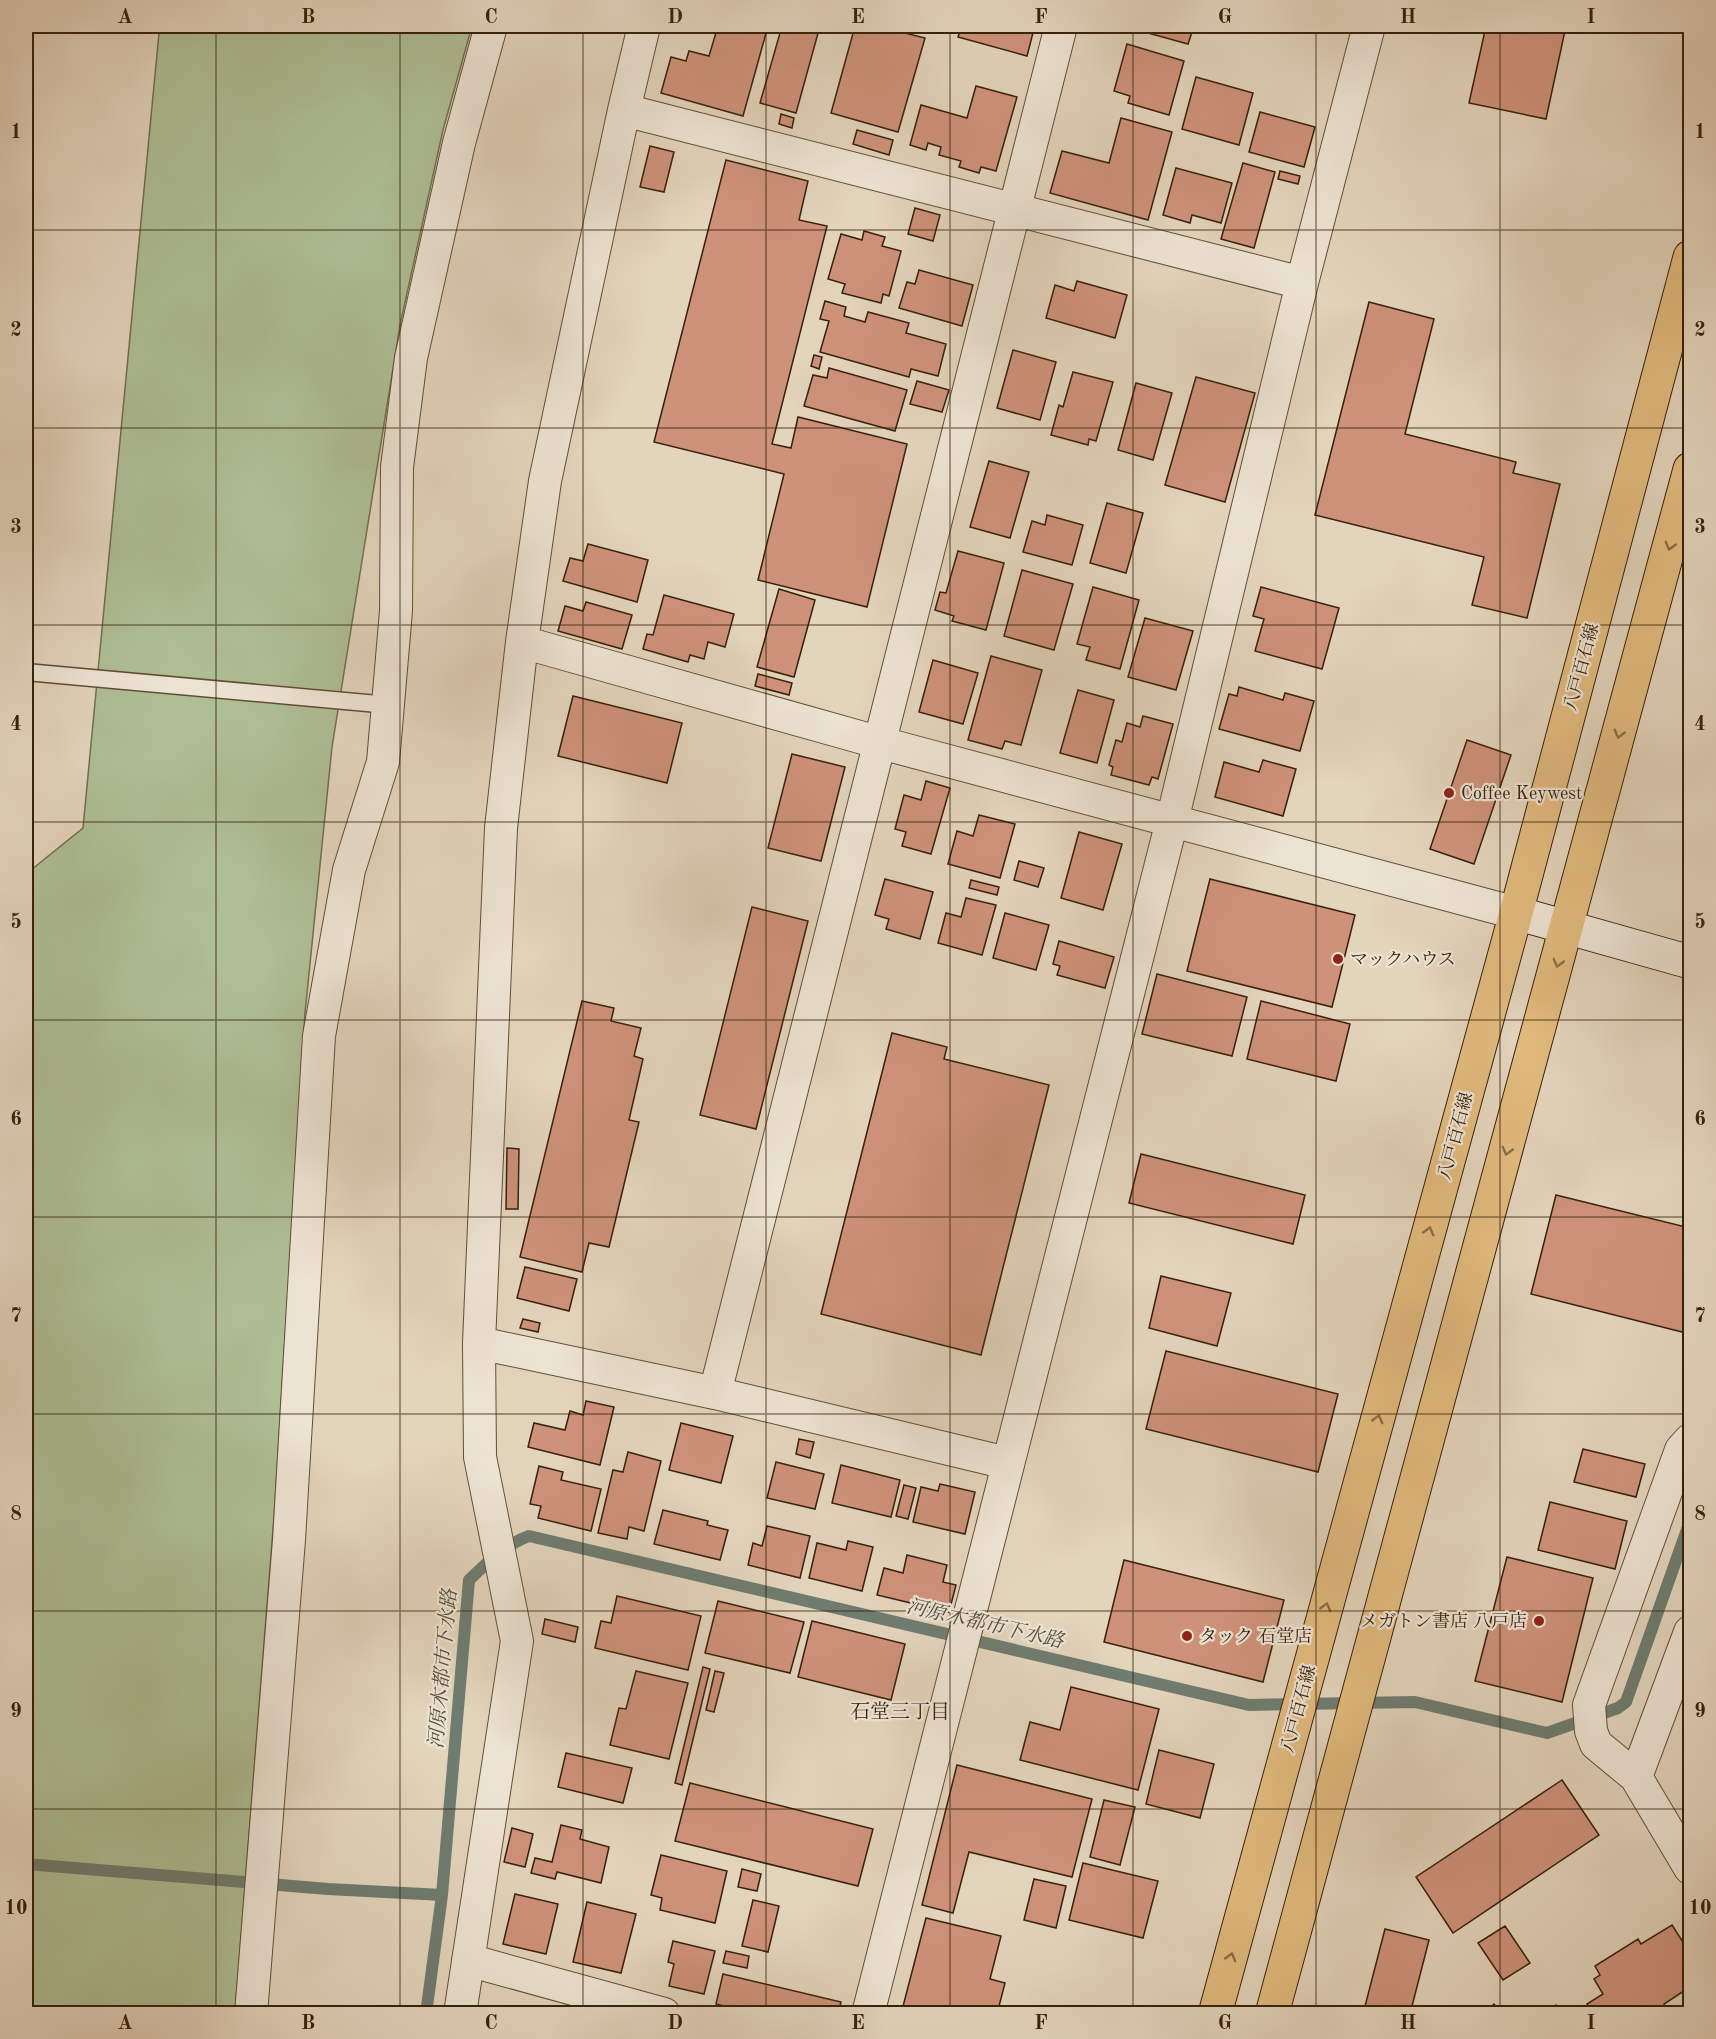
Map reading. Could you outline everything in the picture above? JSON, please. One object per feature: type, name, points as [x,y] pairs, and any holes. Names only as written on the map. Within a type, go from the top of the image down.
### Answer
[{"type":"main road","name":"八戸百石線","points":[[1215,2013],[1516,913],[1690,257]]},
{"type":"main road","points":[[1272,2013],[1690,469]]},
{"type":"street","points":[[250,2013],[290,1540],[319,1036],[349,870],[383,762],[396,611],[397,467],[411,358],[459,143],[491,26]]},
{"type":"street","points":[[460,2013],[517,1641],[480,1456],[479,1343],[501,828],[522,642],[545,481],[644,26]]},
{"type":"street","points":[[715,1393],[1061,26]]},
{"type":"street","points":[[868,2013],[1172,821],[1302,283],[1369,26]]},
{"type":"street","points":[[624,110],[1302,283]]},
{"type":"street","points":[[522,642],[881,743],[1516,913],[1690,962]]},
{"type":"street","points":[[479,1343],[715,1393],[1007,1463]]},
{"type":"street","points":[[1690,1440],[1681,1450],[1589,1705],[1591,1731],[1596,1744],[1636,1777],[1690,1868]]},
{"type":"street","points":[[1636,1777],[1690,1632]]},
{"type":"street","points":[[468,1960],[664,2013]]},
{"type":"lane","points":[[26,672],[389,705]]},
{"type":"green space","points":[[155,26],[472,26],[443,130],[400,325],[332,747],[305,1013],[274,1517],[235,2013],[26,2014],[26,874],[83,828],[159,33]]},
{"type":"building","points":[[718,26],[768,26],[743,116],[661,93],[671,57],[686,61],[689,51],[709,56]]},
{"type":"building","points":[[782,26],[820,26],[796,113],[760,103]]},
{"type":"building","points":[[855,26],[877,26],[925,38],[898,132],[831,113]]},
{"type":"building","points":[[962,26],[1022,26],[1034,29],[1027,56],[958,37]]},
{"type":"building","points":[[1150,26],[1194,26],[1188,44],[1148,33]]},
{"type":"building","points":[[1486,26],[1566,26],[1546,119],[1469,103]]},
{"type":"building","points":[[1127,44],[1184,61],[1169,115],[1128,103],[1130,96],[1114,91]]},
{"type":"building","points":[[1196,77],[1253,93],[1239,145],[1182,129]]},
{"type":"building","points":[[976,86],[1017,97],[996,171],[981,167],[979,173],[959,167],[961,161],[939,155],[941,147],[928,143],[926,150],[910,145],[921,105],[967,118]]},
{"type":"building","points":[[1260,112],[1315,127],[1304,167],[1249,152]]},
{"type":"building","points":[[781,114],[794,118],[792,128],[779,124]]},
{"type":"building","points":[[1121,118],[1172,132],[1148,220],[1050,193],[1062,151],[1109,163]]},
{"type":"building","points":[[857,130],[893,140],[889,155],[853,144]]},
{"type":"building","points":[[650,146],[674,152],[664,192],[640,187]]},
{"type":"building","points":[[726,160],[808,181],[799,220],[827,226],[772,444],[791,448],[798,417],[907,444],[867,607],[758,580],[784,474],[654,442]]},
{"type":"building","points":[[1243,163],[1275,172],[1254,248],[1221,239]]},
{"type":"building","points":[[1176,168],[1232,183],[1221,223],[1192,215],[1190,223],[1163,215]]},
{"type":"building","points":[[1280,171],[1300,176],[1298,184],[1278,179]]},
{"type":"building","points":[[915,208],[940,215],[933,241],[908,234]]},
{"type":"building","points":[[864,231],[885,237],[882,246],[901,251],[889,296],[883,294],[881,303],[842,293],[845,284],[828,279],[841,234],[862,240]]},
{"type":"building","points":[[919,270],[973,285],[962,326],[899,308],[907,282],[915,284]]},
{"type":"building","points":[[1077,281],[1127,295],[1115,338],[1046,318],[1055,285],[1074,291]]},
{"type":"building","points":[[825,301],[846,307],[844,316],[865,322],[868,312],[909,323],[906,333],[946,344],[938,376],[911,369],[909,377],[820,352],[829,321],[820,319]]},
{"type":"building","points":[[1369,302],[1434,319],[1405,434],[1516,462],[1513,473],[1560,484],[1527,618],[1472,605],[1484,557],[1315,515]]},
{"type":"building","points":[[1013,350],[1056,362],[1040,420],[997,408]]},
{"type":"building","points":[[814,355],[822,357],[819,369],[811,366]]},
{"type":"building","points":[[829,368],[907,390],[895,431],[804,406],[813,375],[827,378]]},
{"type":"building","points":[[1073,372],[1113,382],[1096,441],[1089,439],[1088,445],[1051,435],[1059,405],[1063,407]]},
{"type":"building","points":[[1196,377],[1255,393],[1225,502],[1165,485]]},
{"type":"building","points":[[917,381],[949,390],[942,412],[910,404]]},
{"type":"building","points":[[1136,383],[1172,393],[1153,460],[1118,450]]},
{"type":"building","points":[[989,461],[1029,472],[1010,538],[970,527]]},
{"type":"building","points":[[1107,503],[1143,513],[1126,573],[1090,563]]},
{"type":"building","points":[[1047,515],[1083,525],[1072,565],[1023,552],[1032,521],[1045,525]]},
{"type":"building","points":[[588,544],[648,560],[637,602],[563,581],[570,558],[583,561]]},
{"type":"building","points":[[958,551],[1004,563],[986,630],[952,621],[954,616],[935,610],[940,592],[946,593]]},
{"type":"building","points":[[1022,570],[1073,584],[1054,650],[1004,636]]},
{"type":"building","points":[[1093,587],[1139,600],[1120,669],[1086,660],[1090,647],[1077,644]]},
{"type":"building","points":[[1261,587],[1339,608],[1322,669],[1255,651],[1264,619],[1253,616]]},
{"type":"building","points":[[779,589],[815,600],[794,677],[757,667]]},
{"type":"building","points":[[664,595],[734,614],[725,647],[708,642],[704,659],[690,655],[688,662],[643,649],[647,634],[653,635]]},
{"type":"building","points":[[586,602],[632,615],[622,649],[558,631],[565,606],[583,611]]},
{"type":"building","points":[[1145,618],[1193,631],[1176,690],[1128,677]]},
{"type":"building","points":[[991,656],[1042,670],[1021,745],[1005,741],[1002,749],[968,740]]},
{"type":"building","points":[[933,660],[978,673],[963,724],[919,712]]},
{"type":"building","points":[[758,674],[792,683],[789,695],[755,686]]},
{"type":"building","points":[[1239,687],[1283,700],[1285,693],[1314,701],[1300,751],[1219,729],[1229,694],[1237,696]]},
{"type":"building","points":[[1078,690],[1114,700],[1097,763],[1060,753]]},
{"type":"building","points":[[573,696],[682,723],[667,783],[558,756]]},
{"type":"building","points":[[1143,716],[1173,724],[1158,779],[1152,777],[1149,785],[1111,775],[1113,767],[1109,765],[1116,740],[1122,742],[1127,723],[1140,727]]},
{"type":"building","points":[[1467,740],[1511,755],[1474,864],[1430,849]]},
{"type":"building","points":[[792,754],[845,767],[821,861],[768,848]]},
{"type":"building","points":[[1263,760],[1296,769],[1283,816],[1215,797],[1224,762],[1259,772]]},
{"type":"building","points":[[926,781],[950,788],[931,854],[902,846],[906,832],[895,829],[904,795],[921,800]]},
{"type":"building","points":[[979,815],[1015,824],[1000,878],[948,864],[957,831],[973,836]]},
{"type":"building","points":[[1079,832],[1122,844],[1103,910],[1061,898]]},
{"type":"building","points":[[1019,861],[1044,868],[1038,887],[1014,880]]},
{"type":"building","points":[[885,879],[933,892],[920,939],[886,929],[889,919],[875,915]]},
{"type":"building","points":[[1210,879],[1355,915],[1332,1007],[1187,971]]},
{"type":"building","points":[[971,880],[999,887],[997,895],[969,888]]},
{"type":"building","points":[[966,898],[996,905],[982,955],[938,943],[946,913],[961,917]]},
{"type":"building","points":[[752,907],[808,921],[756,1129],[700,1115]]},
{"type":"building","points":[[1005,913],[1049,925],[1036,970],[993,958]]},
{"type":"building","points":[[1059,941],[1114,957],[1105,988],[1057,975],[1060,966],[1053,964]]},
{"type":"building","points":[[1157,974],[1247,997],[1232,1056],[1142,1034]]},
{"type":"building","points":[[582,1001],[614,1008],[611,1021],[641,1028],[634,1056],[643,1059],[629,1120],[639,1122],[609,1247],[589,1243],[582,1272],[520,1257]]},
{"type":"building","points":[[1261,1001],[1350,1024],[1336,1081],[1247,1059]]},
{"type":"building","points":[[892,1033],[947,1047],[944,1059],[1049,1085],[981,1355],[821,1314]]},
{"type":"building","points":[[507,1148],[519,1149],[518,1209],[506,1209]]},
{"type":"building","points":[[1141,1154],[1305,1195],[1293,1244],[1129,1203]]},
{"type":"building","points":[[1556,1195],[1690,1228],[1690,1334],[1531,1294]]},
{"type":"building","points":[[525,1267],[577,1279],[569,1311],[517,1298]]},
{"type":"building","points":[[1161,1276],[1231,1293],[1217,1346],[1149,1328]]},
{"type":"building","points":[[523,1319],[540,1323],[538,1332],[520,1328]]},
{"type":"building","points":[[1166,1351],[1338,1394],[1318,1472],[1146,1429]]},
{"type":"building","points":[[586,1401],[614,1407],[600,1465],[528,1447],[534,1423],[565,1430],[570,1411],[583,1415]]},
{"type":"building","points":[[681,1423],[733,1436],[721,1483],[669,1470]]},
{"type":"building","points":[[799,1439],[814,1442],[810,1458],[796,1454]]},
{"type":"building","points":[[1583,1449],[1645,1464],[1636,1497],[1574,1482]]},
{"type":"building","points":[[628,1452],[661,1461],[644,1531],[629,1527],[627,1539],[598,1533],[613,1470],[623,1472]]},
{"type":"building","points":[[776,1462],[824,1474],[815,1509],[767,1498]]},
{"type":"building","points":[[841,1465],[900,1480],[891,1517],[832,1503]]},
{"type":"building","points":[[539,1466],[563,1472],[561,1480],[601,1489],[591,1531],[538,1518],[541,1506],[530,1504]]},
{"type":"building","points":[[940,1484],[975,1492],[965,1534],[913,1522],[921,1487],[938,1491]]},
{"type":"building","points":[[904,1485],[916,1488],[908,1519],[896,1516]]},
{"type":"building","points":[[1550,1502],[1627,1521],[1615,1569],[1538,1550]]},
{"type":"building","points":[[663,1510],[708,1521],[707,1525],[728,1530],[720,1560],[654,1544]]},
{"type":"building","points":[[767,1526],[810,1536],[800,1578],[748,1565],[753,1543],[762,1546]]},
{"type":"building","points":[[848,1541],[873,1547],[862,1591],[809,1578],[817,1543],[846,1550]]},
{"type":"building","points":[[907,1555],[947,1565],[943,1582],[956,1585],[949,1612],[877,1595],[884,1568],[903,1573]]},
{"type":"building","points":[[1507,1557],[1593,1578],[1562,1702],[1475,1681]]},
{"type":"building","points":[[1124,1560],[1284,1600],[1263,1682],[1104,1642]]},
{"type":"building","points":[[617,1596],[701,1616],[688,1670],[595,1648],[601,1621],[611,1623]]},
{"type":"building","points":[[718,1601],[804,1622],[790,1673],[705,1653]]},
{"type":"building","points":[[545,1619],[578,1627],[575,1642],[542,1634]]},
{"type":"building","points":[[812,1621],[905,1644],[891,1700],[798,1677]]},
{"type":"building","points":[[703,1667],[710,1669],[682,1785],[675,1783]]},
{"type":"building","points":[[636,1671],[688,1683],[669,1759],[610,1745],[619,1708],[626,1709]]},
{"type":"building","points":[[715,1671],[724,1673],[714,1712],[706,1710]]},
{"type":"building","points":[[1071,1687],[1159,1709],[1138,1790],[1020,1760],[1030,1722],[1060,1730]]},
{"type":"building","points":[[1159,1750],[1214,1764],[1200,1818],[1146,1804]]},
{"type":"building","points":[[566,1753],[632,1768],[623,1803],[558,1787]]},
{"type":"building","points":[[957,1765],[1092,1799],[1072,1877],[969,1852],[953,1913],[922,1905]]},
{"type":"building","points":[[1562,1780],[1599,1835],[1453,1933],[1416,1877]]},
{"type":"building","points":[[690,1783],[873,1829],[858,1886],[675,1841]]},
{"type":"building","points":[[1104,1800],[1135,1807],[1120,1865],[1090,1857]]},
{"type":"building","points":[[561,1825],[582,1830],[580,1839],[609,1847],[601,1883],[557,1872],[555,1879],[531,1873],[535,1858],[552,1862]]},
{"type":"building","points":[[512,1828],[533,1834],[525,1867],[504,1862]]},
{"type":"building","points":[[661,1855],[727,1871],[715,1923],[660,1910],[662,1898],[651,1895]]},
{"type":"building","points":[[1083,1863],[1158,1881],[1143,1938],[1069,1920]]},
{"type":"building","points":[[742,1869],[761,1874],[757,1891],[738,1887]]},
{"type":"building","points":[[1034,1879],[1066,1886],[1056,1928],[1024,1920]]},
{"type":"building","points":[[515,1894],[558,1904],[546,1954],[503,1944]]},
{"type":"building","points":[[753,1900],[779,1906],[768,1952],[742,1946]]},
{"type":"building","points":[[587,1902],[636,1914],[621,1973],[573,1962]]},
{"type":"building","points":[[926,1918],[1001,1936],[990,1979],[1005,1983],[997,2014],[901,2014]]},
{"type":"building","points":[[1672,1925],[1690,1953],[1687,1959],[1690,1964],[1690,1987],[1664,2004],[1668,2011],[1664,2014],[1631,2014],[1627,2007],[1616,2014],[1593,2014],[1587,2004],[1603,1994],[1594,1979],[1600,1975],[1595,1966],[1638,1939],[1641,1944]]},
{"type":"building","points":[[1505,1926],[1530,1963],[1503,1980],[1478,1943]]},
{"type":"building","points":[[1385,1929],[1429,1940],[1410,2014],[1363,2014]]},
{"type":"building","points":[[673,1941],[715,1951],[704,1994],[669,1986],[674,1964],[668,1962]]},
{"type":"building","points":[[726,1951],[749,1956],[747,1968],[723,1963]]},
{"type":"building","points":[[723,1974],[841,2002],[838,2014],[755,2014],[716,2004]]},
{"type":"building","points":[[1494,2004],[1501,2014],[1482,2014]]},
{"type":"building","points":[[1556,2005],[1562,2014],[1545,2014]]},
{"type":"waterway","name":"河原木都市下水路","points":[[426,2014],[442,1895],[469,1580],[505,1549],[521,1539],[529,1536],[1249,1705],[1415,1702],[1547,1733],[1618,1708],[1626,1702],[1690,1521]]},
{"type":"waterway","name":"河原木都市下水路","points":[[26,1864],[328,1889],[442,1895]]},
{"type":"place","name":"Coffee Keywest","points":[[1449,793]]},
{"type":"place","name":"マックハウス","points":[[1338,959]]},
{"type":"place","name":"メガトン書店 八戸店","points":[[1539,1621]]},
{"type":"place","name":"タック 石堂店","points":[[1187,1636]]},
{"type":"district","name":"石堂三丁目","points":[[900,1711]]}]
